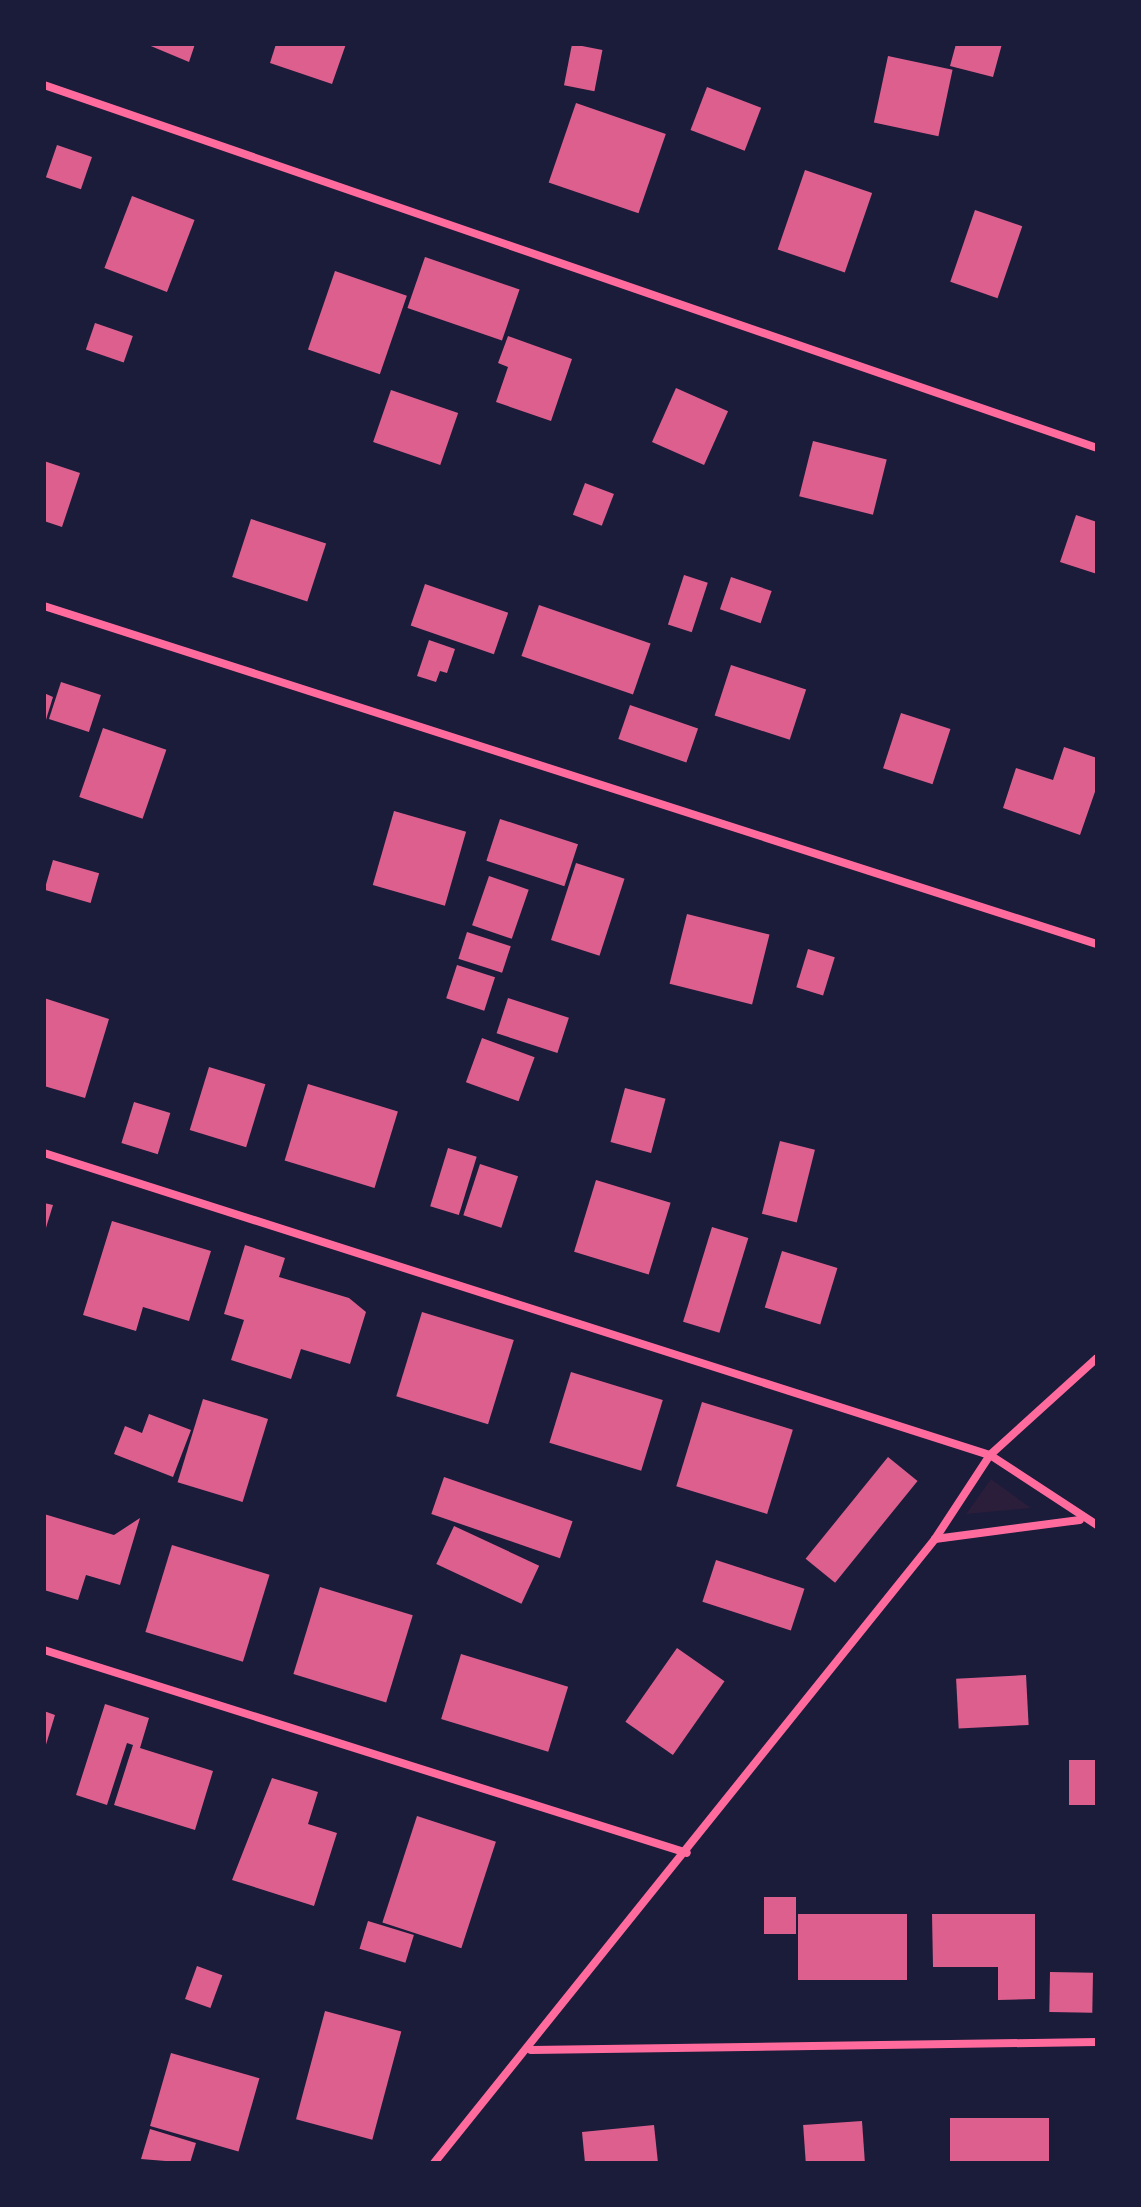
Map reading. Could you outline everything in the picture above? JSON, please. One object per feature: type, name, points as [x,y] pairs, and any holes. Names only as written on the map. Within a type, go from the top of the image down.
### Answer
[{"type":"street","points":[[44,85],[1097,448]]},
{"type":"street","points":[[44,606],[1097,944]]},
{"type":"street","points":[[44,1153],[990,1455],[1080,1520],[1097,1525]]},
{"type":"street","points":[[434,2163],[531,2050],[935,1539],[990,1455],[1097,1358]]},
{"type":"street","points":[[935,1539],[1080,1520]]},
{"type":"street","points":[[44,1650],[687,1853]]},
{"type":"street","points":[[531,2050],[1097,2042]]},
{"type":"shaded area","points":[[991,1479],[1031,1508],[966,1514]]},
{"type":"building","points":[[146,44],[195,44],[189,62]]},
{"type":"building","points":[[276,44],[346,44],[332,84],[270,63]]},
{"type":"building","points":[[572,44],[602,50],[594,91],[564,85]]},
{"type":"building","points":[[956,44],[1002,44],[993,77],[950,66]]},
{"type":"building","points":[[888,56],[953,70],[938,136],[874,123]]},
{"type":"building","points":[[707,87],[761,108],[745,151],[691,130]]},
{"type":"building","points":[[576,103],[666,134],[638,213],[549,182]]},
{"type":"building","points":[[57,145],[92,157],[81,189],[46,177]]},
{"type":"building","points":[[805,170],[872,193],[845,273],[778,249]]},
{"type":"building","points":[[132,196],[195,220],[167,292],[104,268]]},
{"type":"building","points":[[975,210],[1022,226],[998,298],[950,282]]},
{"type":"building","points":[[425,257],[520,290],[502,341],[407,308]]},
{"type":"building","points":[[335,271],[407,296],[380,374],[308,349]]},
{"type":"building","points":[[95,323],[133,336],[124,362],[86,349]]},
{"type":"building","points":[[508,336],[572,359],[551,421],[496,402],[508,367],[498,363]]},
{"type":"building","points":[[676,388],[728,411],[704,465],[652,442]]},
{"type":"building","points":[[391,390],[458,413],[440,465],[373,442]]},
{"type":"building","points":[[813,441],[887,459],[873,515],[799,496]]},
{"type":"building","points":[[44,461],[80,473],[62,527],[44,521]]},
{"type":"building","points":[[585,483],[614,494],[602,526],[573,515]]},
{"type":"building","points":[[1076,515],[1097,522],[1097,574],[1060,562]]},
{"type":"building","points":[[251,519],[326,543],[307,601],[232,577]]},
{"type":"building","points":[[684,575],[708,583],[692,632],[668,624]]},
{"type":"building","points":[[731,577],[772,591],[761,623],[720,609]]},
{"type":"building","points":[[425,584],[508,613],[494,654],[411,626]]},
{"type":"building","points":[[539,605],[651,643],[633,694],[521,656]]},
{"type":"building","points":[[429,640],[455,649],[447,673],[440,671],[436,682],[417,676]]},
{"type":"building","points":[[731,665],[806,689],[790,740],[715,715]]},
{"type":"building","points":[[61,682],[101,695],[89,732],[49,719]]},
{"type":"building","points":[[44,693],[53,697],[45,723],[44,723]]},
{"type":"building","points":[[630,705],[698,728],[686,762],[618,739]]},
{"type":"building","points":[[901,713],[950,729],[933,784],[883,768]]},
{"type":"building","points":[[103,728],[166,750],[143,819],[79,797]]},
{"type":"building","points":[[1064,747],[1097,758],[1097,786],[1080,835],[1003,808],[1016,768],[1053,780]]},
{"type":"building","points":[[394,811],[466,832],[445,906],[373,885]]},
{"type":"building","points":[[500,819],[578,844],[564,886],[486,861]]},
{"type":"building","points":[[53,860],[99,873],[91,903],[44,890]]},
{"type":"building","points":[[576,863],[625,879],[599,956],[551,940]]},
{"type":"building","points":[[489,876],[529,890],[512,939],[472,925]]},
{"type":"building","points":[[687,914],[769,935],[752,1004],[670,984]]},
{"type":"building","points":[[467,932],[511,946],[502,973],[458,959]]},
{"type":"building","points":[[808,949],[835,957],[823,995],[796,987]]},
{"type":"building","points":[[457,965],[495,977],[484,1011],[446,998]]},
{"type":"building","points":[[44,998],[109,1019],[85,1098],[44,1086]]},
{"type":"building","points":[[508,998],[569,1018],[557,1053],[497,1033]]},
{"type":"building","points":[[482,1038],[535,1057],[519,1101],[466,1082]]},
{"type":"building","points":[[209,1067],[265,1084],[246,1147],[190,1130]]},
{"type":"building","points":[[308,1084],[398,1111],[375,1188],[285,1161]]},
{"type":"building","points":[[625,1088],[666,1099],[651,1153],[611,1142]]},
{"type":"building","points":[[134,1102],[170,1113],[158,1154],[121,1143]]},
{"type":"building","points":[[780,1141],[815,1150],[797,1222],[762,1214]]},
{"type":"building","points":[[448,1148],[477,1157],[459,1215],[430,1206]]},
{"type":"building","points":[[480,1164],[518,1176],[501,1228],[463,1215]]},
{"type":"building","points":[[596,1180],[671,1203],[649,1275],[574,1252]]},
{"type":"building","points":[[44,1203],[53,1205],[45,1231],[44,1230]]},
{"type":"building","points":[[112,1221],[211,1251],[189,1321],[143,1307],[136,1331],[83,1315]]},
{"type":"building","points":[[712,1227],[748,1238],[719,1333],[683,1322]]},
{"type":"building","points":[[245,1245],[285,1258],[279,1277],[349,1298],[366,1312],[350,1364],[301,1349],[291,1379],[231,1360],[244,1320],[224,1314]]},
{"type":"building","points":[[782,1251],[837,1268],[820,1324],[765,1307]]},
{"type":"building","points":[[422,1312],[514,1340],[488,1424],[396,1396]]},
{"type":"building","points":[[571,1372],[663,1400],[641,1471],[549,1443]]},
{"type":"building","points":[[203,1399],[268,1419],[243,1502],[178,1482]]},
{"type":"building","points":[[702,1402],[793,1430],[767,1514],[676,1486]]},
{"type":"building","points":[[149,1414],[191,1430],[173,1477],[114,1454],[125,1426],[142,1433]]},
{"type":"building","points":[[888,1457],[918,1481],[835,1583],[806,1559]]},
{"type":"building","points":[[444,1477],[573,1521],[560,1558],[431,1514]]},
{"type":"building","points":[[44,1514],[114,1535],[140,1518],[120,1585],[86,1575],[78,1600],[44,1590]]},
{"type":"building","points":[[454,1526],[539,1566],[521,1604],[436,1564]]},
{"type":"building","points":[[172,1545],[270,1575],[243,1662],[145,1632]]},
{"type":"building","points":[[716,1560],[804,1589],[791,1631],[702,1602]]},
{"type":"building","points":[[320,1587],[413,1615],[386,1702],[293,1674]]},
{"type":"building","points":[[677,1648],[725,1681],[673,1755],[625,1722]]},
{"type":"building","points":[[461,1654],[568,1687],[548,1752],[441,1719]]},
{"type":"building","points":[[1026,1675],[1029,1725],[959,1729],[956,1679]]},
{"type":"building","points":[[105,1704],[149,1718],[140,1748],[213,1771],[195,1830],[114,1805],[133,1745],[127,1743],[107,1805],[76,1795]]},
{"type":"building","points":[[44,1711],[55,1715],[45,1748],[44,1748]]},
{"type":"building","points":[[1069,1760],[1097,1760],[1097,1805],[1069,1805]]},
{"type":"building","points":[[272,1778],[318,1792],[308,1824],[337,1833],[314,1906],[232,1880]]},
{"type":"building","points":[[417,1816],[496,1842],[461,1948],[382,1923]]},
{"type":"building","points":[[764,1897],[796,1897],[796,1934],[764,1934]]},
{"type":"building","points":[[798,1914],[907,1914],[907,1980],[798,1980]]},
{"type":"building","points":[[932,1914],[1035,1914],[1035,1999],[998,2000],[998,1967],[933,1967]]},
{"type":"building","points":[[368,1921],[414,1935],[405,1963],[360,1949]]},
{"type":"building","points":[[197,1966],[222,1975],[210,2008],[185,1999]]},
{"type":"building","points":[[1050,1972],[1093,1973],[1092,2013],[1049,2012]]},
{"type":"building","points":[[325,2011],[401,2031],[372,2140],[296,2119]]},
{"type":"building","points":[[171,2053],[259,2078],[238,2151],[150,2126]]},
{"type":"building","points":[[950,2118],[1049,2118],[1049,2163],[950,2163]]},
{"type":"building","points":[[862,2121],[865,2163],[806,2163],[803,2125]]},
{"type":"building","points":[[654,2125],[658,2163],[585,2163],[582,2132]]},
{"type":"building","points":[[150,2129],[196,2143],[190,2163],[141,2159]]}]
